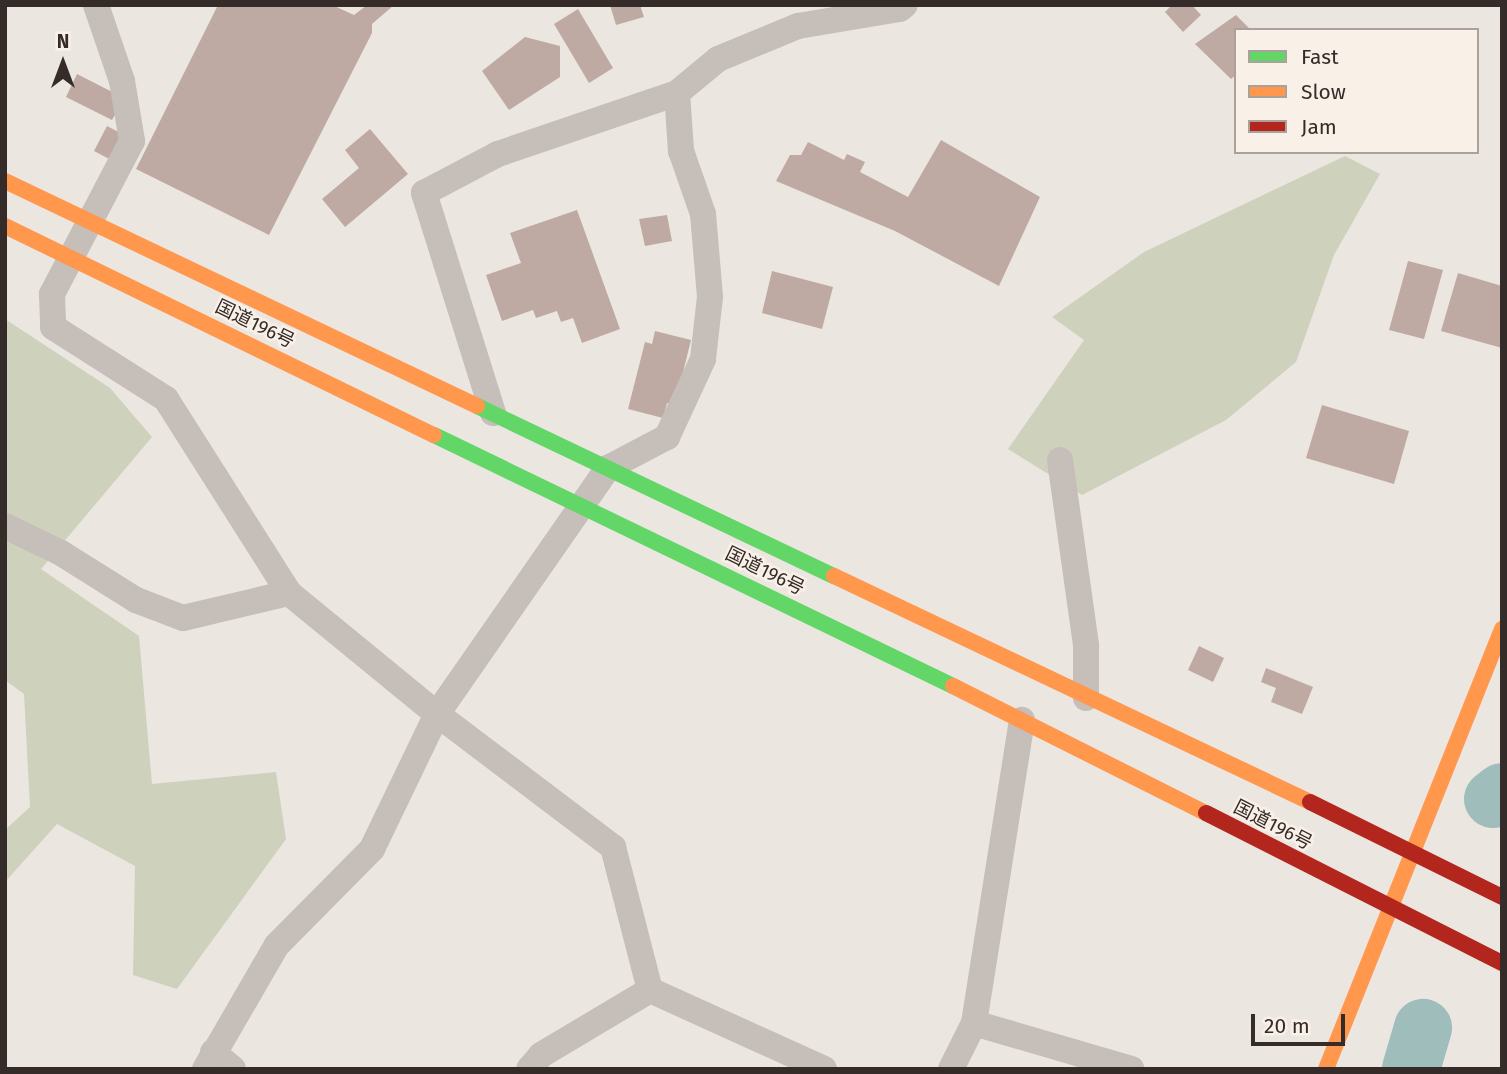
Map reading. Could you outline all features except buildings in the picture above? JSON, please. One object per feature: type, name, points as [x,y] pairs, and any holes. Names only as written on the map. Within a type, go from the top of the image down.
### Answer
[{"type":"main road","name":"国道196号","points":[[5,181],[1086,698],[1413,851],[1502,897]]},
{"type":"main road","name":"国道196号","points":[[5,226],[1023,720],[1502,963]]},
{"type":"main road","points":[[1326,1069],[1502,629]]},
{"type":"street","points":[[96,5],[122,81],[132,141],[51,294],[53,327],[166,399],[289,593],[437,714],[613,847],[650,990]]},
{"type":"street","points":[[493,413],[424,193],[498,154],[677,93],[718,59],[798,26],[900,9],[905,5]]},
{"type":"street","points":[[217,1063],[276,944],[372,849],[437,714],[608,468],[667,437],[703,359],[710,297],[703,214],[681,151],[677,93]]},
{"type":"street","points":[[1060,460],[1086,646],[1086,698]]},
{"type":"street","points":[[5,526],[61,553],[136,600],[183,618],[289,593]]},
{"type":"street","points":[[951,1069],[974,1023],[1023,720]]},
{"type":"street","points":[[529,1069],[541,1055],[650,990]]},
{"type":"street","points":[[650,990],[824,1069]]},
{"type":"street","points":[[974,1023],[1131,1069]]},
{"type":"green space","points":[[1345,156],[1380,174],[1334,255],[1296,362],[1226,420],[1082,495],[1008,449],[1084,340],[1052,317],[1144,252]]},
{"type":"green space","points":[[5,319],[110,388],[152,437],[41,569],[139,636],[152,784],[276,772],[286,839],[177,989],[133,975],[135,866],[57,824],[5,882],[5,830],[30,807],[24,694],[5,680]]},
{"type":"waterway","points":[[1493,799],[1502,792]]},
{"type":"waterway","points":[[1411,1069],[1423,1028]]},
{"type":"traffic: fast","points":[[477,406],[834,576]]},
{"type":"traffic: fast","points":[[434,435],[953,686]]},
{"type":"traffic: slow","points":[[5,181],[477,406]]},
{"type":"traffic: slow","points":[[5,226],[434,435]]},
{"type":"traffic: slow","points":[[834,576],[1310,802]]},
{"type":"traffic: slow","points":[[1326,1069],[1502,629]]},
{"type":"traffic: slow","points":[[953,686],[1206,813]]},
{"type":"traffic: jam","points":[[1310,802],[1502,897]]},
{"type":"traffic: jam","points":[[1206,813],[1502,963]]}]
